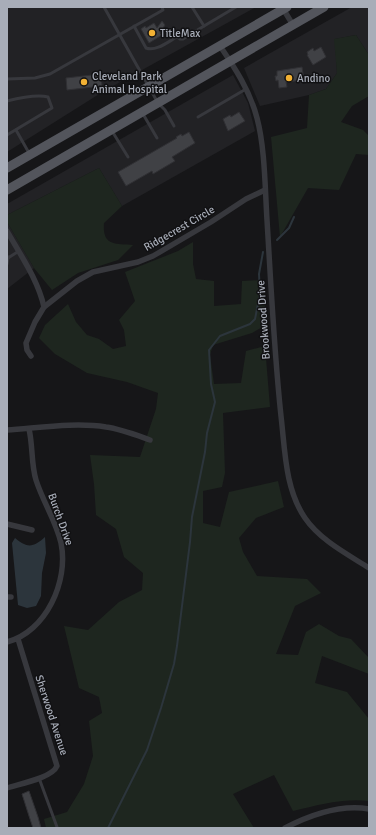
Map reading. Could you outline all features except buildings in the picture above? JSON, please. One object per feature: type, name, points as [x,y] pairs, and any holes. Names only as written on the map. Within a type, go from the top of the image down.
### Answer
[{"type":"main road","points":[[7,190],[324,7]]},
{"type":"main road","points":[[7,167],[284,8]]},
{"type":"street","points":[[284,8],[293,25]]},
{"type":"street","name":"Brookwood Drive","points":[[220,46],[238,73],[246,89],[254,107],[259,128],[265,190],[277,371],[286,460],[291,485],[304,517],[316,530],[369,568]]},
{"type":"street","name":"Ridgecrest Circle","points":[[31,356],[27,350],[26,343],[35,322],[44,307],[66,288],[93,272],[138,262],[153,256],[211,222],[246,199],[265,190]]},
{"type":"street","points":[[7,232],[38,288],[44,307]]},
{"type":"street","points":[[7,430],[80,425],[97,426],[117,429],[150,440]]},
{"type":"street","name":"Burch Drive","points":[[7,642],[18,639],[39,621],[50,605],[58,587],[63,562],[59,537],[36,479],[29,429]]},
{"type":"street","points":[[7,524],[32,530]]},
{"type":"street","name":"Sherwood Avenue","points":[[7,788],[53,772],[57,766],[18,639]]},
{"type":"street","points":[[285,828],[320,813],[355,808],[369,809]]},
{"type":"lane","points":[[104,7],[148,87],[158,103],[165,110],[174,126]]},
{"type":"lane","points":[[7,79],[35,78],[50,74],[163,10],[162,7]]},
{"type":"lane","points":[[192,7],[204,26]]},
{"type":"lane","points":[[134,26],[146,48],[150,50],[159,47],[177,37],[183,39],[236,7]]},
{"type":"lane","points":[[198,117],[246,89]]},
{"type":"lane","points":[[7,101],[43,96],[48,98],[51,102],[52,108],[7,135]]},
{"type":"lane","points":[[142,112],[157,138]]},
{"type":"lane","points":[[16,130],[30,155]]},
{"type":"lane","points":[[111,130],[128,157]]},
{"type":"lane","points":[[7,264],[7,257],[18,251]]},
{"type":"lane","points":[[39,778],[56,828]]},
{"type":"shaded area","points":[[7,7],[256,7],[104,91],[7,152]]},
{"type":"shaded area","points":[[352,7],[369,7],[369,55],[356,35],[335,39],[337,73],[326,89],[309,95],[260,106],[244,68]]},
{"type":"shaded area","points":[[356,35],[369,55],[369,96],[352,106],[341,122],[363,130],[369,136],[369,155],[356,154],[339,190],[308,188],[280,237],[271,137],[307,128],[309,95],[326,89],[337,73],[334,39]]},
{"type":"shaded area","points":[[233,75],[248,103],[255,131],[122,206],[99,168],[7,215],[7,204]]},
{"type":"shaded area","points":[[99,168],[122,206],[104,223],[105,236],[108,240],[115,244],[133,245],[118,260],[78,273],[52,290],[34,268],[7,222],[7,215]]},
{"type":"shaded area","points":[[7,222],[34,268],[7,289]]},
{"type":"shaded area","points":[[193,242],[193,264],[196,279],[214,281],[214,306],[241,304],[242,281],[264,280],[266,325],[252,333],[213,345],[210,355],[214,384],[241,383],[246,351],[265,346],[270,407],[223,413],[225,473],[222,487],[203,491],[203,523],[220,527],[229,492],[278,481],[284,507],[256,518],[239,538],[243,552],[257,576],[307,579],[321,593],[295,606],[276,654],[298,655],[306,632],[319,624],[339,636],[351,639],[369,658],[369,674],[322,656],[315,683],[347,692],[369,719],[369,801],[340,801],[293,811],[274,775],[233,794],[254,828],[46,828],[44,819],[67,812],[84,784],[93,756],[89,721],[102,713],[99,697],[79,688],[64,626],[88,630],[119,602],[142,590],[143,573],[124,557],[116,529],[96,515],[90,455],[140,457],[156,409],[158,393],[127,382],[87,373],[55,354],[39,338],[45,325],[68,304],[76,322],[87,335],[99,339],[113,349],[126,346],[124,330],[119,320],[135,301],[125,272],[178,251]]},
{"type":"shaded area","points":[[45,537],[46,553],[42,573],[41,596],[36,606],[27,608],[18,605],[12,543],[15,538],[23,544],[33,545]]},
{"type":"waterway","points":[[277,240],[289,228],[294,217]]},
{"type":"waterway","points":[[108,828],[147,750],[174,664],[192,517],[205,452],[207,433],[215,402],[211,384],[209,350],[220,336],[250,324],[255,319],[260,294],[259,274],[263,252]]},
{"type":"place","name":"TitleMax","points":[[152,33]]},
{"type":"place","name":"Andino","points":[[289,78]]},
{"type":"place","name":"Cleveland Park Animal Hospital","points":[[84,82]]}]
